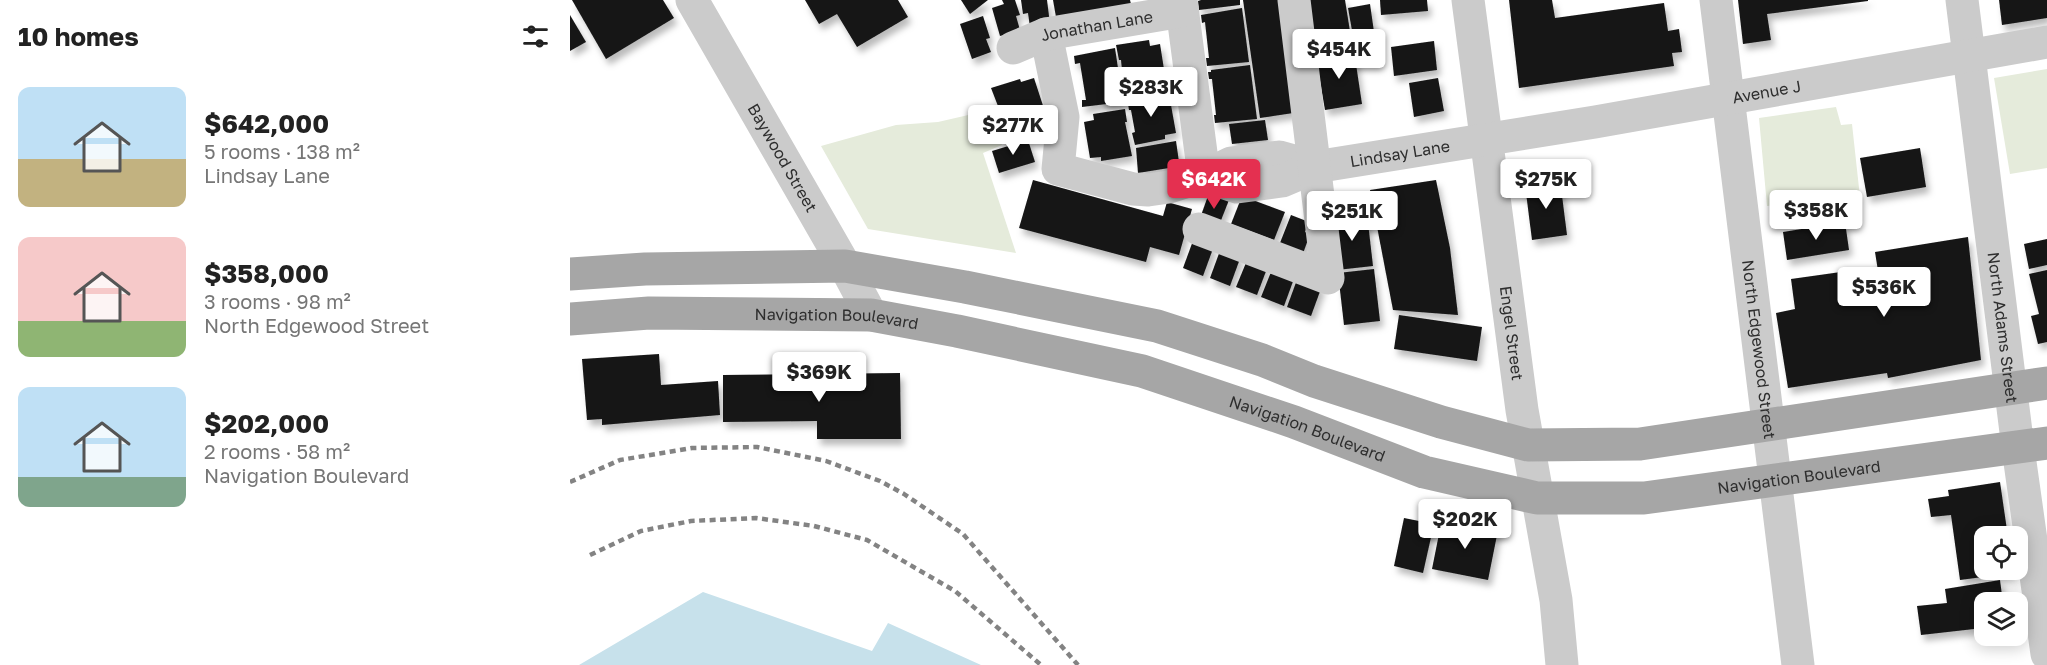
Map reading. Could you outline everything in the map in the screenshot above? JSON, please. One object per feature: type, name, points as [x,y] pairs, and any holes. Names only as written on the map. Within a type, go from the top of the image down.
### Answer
[{"type":"main road","points":[[570,274],[645,268],[845,266],[965,287],[1158,326],[1262,360],[1314,381],[1441,422],[1528,445],[1640,444],[2047,383]]},
{"type":"main road","name":"Navigation Boulevard","points":[[570,319],[649,312],[871,315],[1142,371],[1294,422],[1424,472],[1537,498],[1644,498],[2033,446]]},
{"type":"main road","points":[[1294,422],[1314,381]]},
{"type":"street","name":"Baywood Street","points":[[692,0],[871,315]]},
{"type":"street","points":[[1199,229],[1328,278],[1294,0]]},
{"type":"street","name":"Engel Street","points":[[1468,0],[1528,445],[1556,600],[1562,665]]},
{"type":"street","name":"North Edgewood Street","points":[[1716,0],[1798,665]]},
{"type":"street","name":"North Adams Street","points":[[1962,0],[2011,390],[2033,446],[2047,654]]},
{"type":"street","points":[[1182,5],[1204,176]]},
{"type":"street","name":"Jonathan Lane","points":[[1013,48],[1046,34],[1182,5]]},
{"type":"street","name":"Lindsay Lane","points":[[1046,34],[1063,117],[1058,170],[1133,189],[1169,187],[1204,176],[1231,163],[1279,157],[1315,167],[1487,138]]},
{"type":"street","name":"Avenue J","points":[[1487,138],[1729,99],[2047,42]]},
{"type":"green space","points":[[2047,69],[2047,168],[2010,174],[1994,78]]},
{"type":"green space","points":[[1836,107],[1841,125],[1852,124],[1860,197],[1767,206],[1759,118]]},
{"type":"green space","points":[[990,110],[1002,145],[983,153],[1016,253],[868,229],[821,146],[896,125],[938,122]]},
{"type":"water","points":[[703,592],[872,651],[888,623],[981,665],[579,665]]},
{"type":"building","points":[[572,0],[663,0],[674,18],[606,59]]},
{"type":"building","points":[[805,0],[898,0],[908,17],[857,47],[837,14],[819,24]]},
{"type":"building","points":[[961,0],[988,0],[970,14]]},
{"type":"building","points":[[1002,0],[1015,0],[1020,15],[1016,16],[1020,30],[1000,36],[992,8],[1004,4]]},
{"type":"building","points":[[1021,0],[1047,0],[1050,24],[1030,27],[1028,13],[1023,14]]},
{"type":"building","points":[[1053,0],[1130,0],[1131,4],[1056,17]]},
{"type":"building","points":[[1240,0],[1240,5],[1199,10],[1198,1]]},
{"type":"building","points":[[1243,0],[1282,0],[1300,112],[1260,118]]},
{"type":"building","points":[[1307,0],[1345,0],[1352,44],[1315,50]]},
{"type":"building","points":[[1380,0],[1427,0],[1428,11],[1381,15]]},
{"type":"building","points":[[1509,0],[1552,0],[1555,18],[1664,3],[1668,31],[1679,29],[1682,52],[1672,53],[1674,66],[1519,88]]},
{"type":"building","points":[[1738,0],[1868,1],[1767,14],[1771,40],[1743,44]]},
{"type":"building","points":[[1999,0],[2047,0],[2047,18],[2002,25]]},
{"type":"building","points":[[1370,4],[1374,32],[1353,36],[1348,8]]},
{"type":"building","points":[[1242,8],[1249,62],[1207,66],[1206,58],[1209,58],[1205,22],[1202,23],[1201,15]]},
{"type":"building","points":[[570,15],[586,42],[570,51]]},
{"type":"building","points":[[983,16],[990,38],[986,39],[991,52],[972,59],[960,24]]},
{"type":"building","points":[[1149,40],[1150,46],[1160,44],[1166,82],[1155,84],[1155,88],[1124,91],[1121,60],[1119,60],[1116,45]]},
{"type":"building","points":[[1434,41],[1437,70],[1394,76],[1391,47]]},
{"type":"building","points":[[1115,48],[1123,102],[1082,107],[1082,100],[1086,100],[1080,63],[1075,64],[1074,56]]},
{"type":"building","points":[[1354,51],[1362,104],[1325,110],[1316,57]]},
{"type":"building","points":[[1250,65],[1257,119],[1215,123],[1212,79],[1209,79],[1208,72]]},
{"type":"building","points":[[1034,78],[1046,115],[1035,119],[1036,123],[1005,134],[1000,120],[1003,119],[991,88],[1020,79],[1021,82]]},
{"type":"building","points":[[1438,78],[1444,111],[1414,117],[1409,83]]},
{"type":"building","points":[[1157,93],[1157,96],[1169,94],[1176,133],[1165,135],[1165,139],[1135,145],[1132,133],[1135,132],[1127,98]]},
{"type":"building","points":[[1125,109],[1127,122],[1125,122],[1132,156],[1101,161],[1101,157],[1090,158],[1084,122],[1094,120],[1093,114]]},
{"type":"building","points":[[1265,120],[1268,140],[1232,144],[1229,124]]},
{"type":"building","points":[[1028,140],[1035,162],[999,173],[992,151]]},
{"type":"building","points":[[1176,141],[1179,162],[1168,163],[1169,168],[1138,173],[1136,148]]},
{"type":"building","points":[[1920,148],[1926,187],[1867,197],[1860,158]]},
{"type":"building","points":[[1033,180],[1163,216],[1167,202],[1192,209],[1179,255],[1150,247],[1146,262],[1019,228]]},
{"type":"building","points":[[1436,180],[1450,248],[1458,315],[1393,310],[1370,190]]},
{"type":"building","points":[[1560,180],[1567,235],[1532,240],[1525,185]]},
{"type":"building","points":[[1209,193],[1229,200],[1218,228],[1199,221]]},
{"type":"building","points":[[1242,196],[1285,212],[1274,240],[1231,224]]},
{"type":"building","points":[[1367,214],[1373,266],[1337,270],[1331,218]]},
{"type":"building","points":[[1291,215],[1309,222],[1305,232],[1310,234],[1300,262],[1276,253]]},
{"type":"building","points":[[1845,222],[1849,250],[1787,260],[1783,232]]},
{"type":"building","points":[[1968,237],[1981,360],[1888,378],[1887,373],[1788,388],[1776,313],[1795,309],[1791,279],[1855,270],[1859,300],[1882,296],[1875,252]]},
{"type":"building","points":[[1194,238],[1214,246],[1203,276],[1183,268]]},
{"type":"building","points":[[2047,239],[2047,265],[2029,269],[2024,244]]},
{"type":"building","points":[[1221,248],[1241,256],[1230,286],[1210,278]]},
{"type":"building","points":[[1248,258],[1268,266],[1257,295],[1236,287]]},
{"type":"building","points":[[1273,267],[1295,276],[1284,306],[1261,297]]},
{"type":"building","points":[[1374,269],[1380,321],[1344,325],[1338,273]]},
{"type":"building","points":[[2047,270],[2047,342],[2038,344],[2031,316],[2039,314],[2029,274]]},
{"type":"building","points":[[1298,277],[1322,286],[1311,316],[1287,307]]},
{"type":"building","points":[[1399,315],[1482,327],[1477,361],[1394,349]]},
{"type":"building","points":[[659,354],[661,385],[718,381],[720,415],[602,425],[602,419],[587,420],[582,359]]},
{"type":"building","points":[[900,373],[901,439],[817,439],[817,421],[723,422],[723,375]]},
{"type":"building","points":[[2000,482],[2006,526],[1974,526],[1974,578],[1960,580],[1951,515],[1931,517],[1928,499],[1949,496],[1948,490]]},
{"type":"building","points":[[1404,518],[1434,524],[1423,573],[1394,566]]},
{"type":"building","points":[[1442,519],[1498,530],[1488,580],[1432,569]]},
{"type":"building","points":[[2000,580],[2002,592],[1974,592],[1974,629],[1921,635],[1917,606],[1947,603],[1945,589]]},
{"type":"railway","points":[[570,482],[620,460],[692,448],[757,447],[826,461],[880,481],[904,494],[963,534],[1078,665]]},
{"type":"railway","points":[[590,555],[641,531],[691,521],[756,518],[814,526],[867,540],[955,591],[1041,665]]}]
